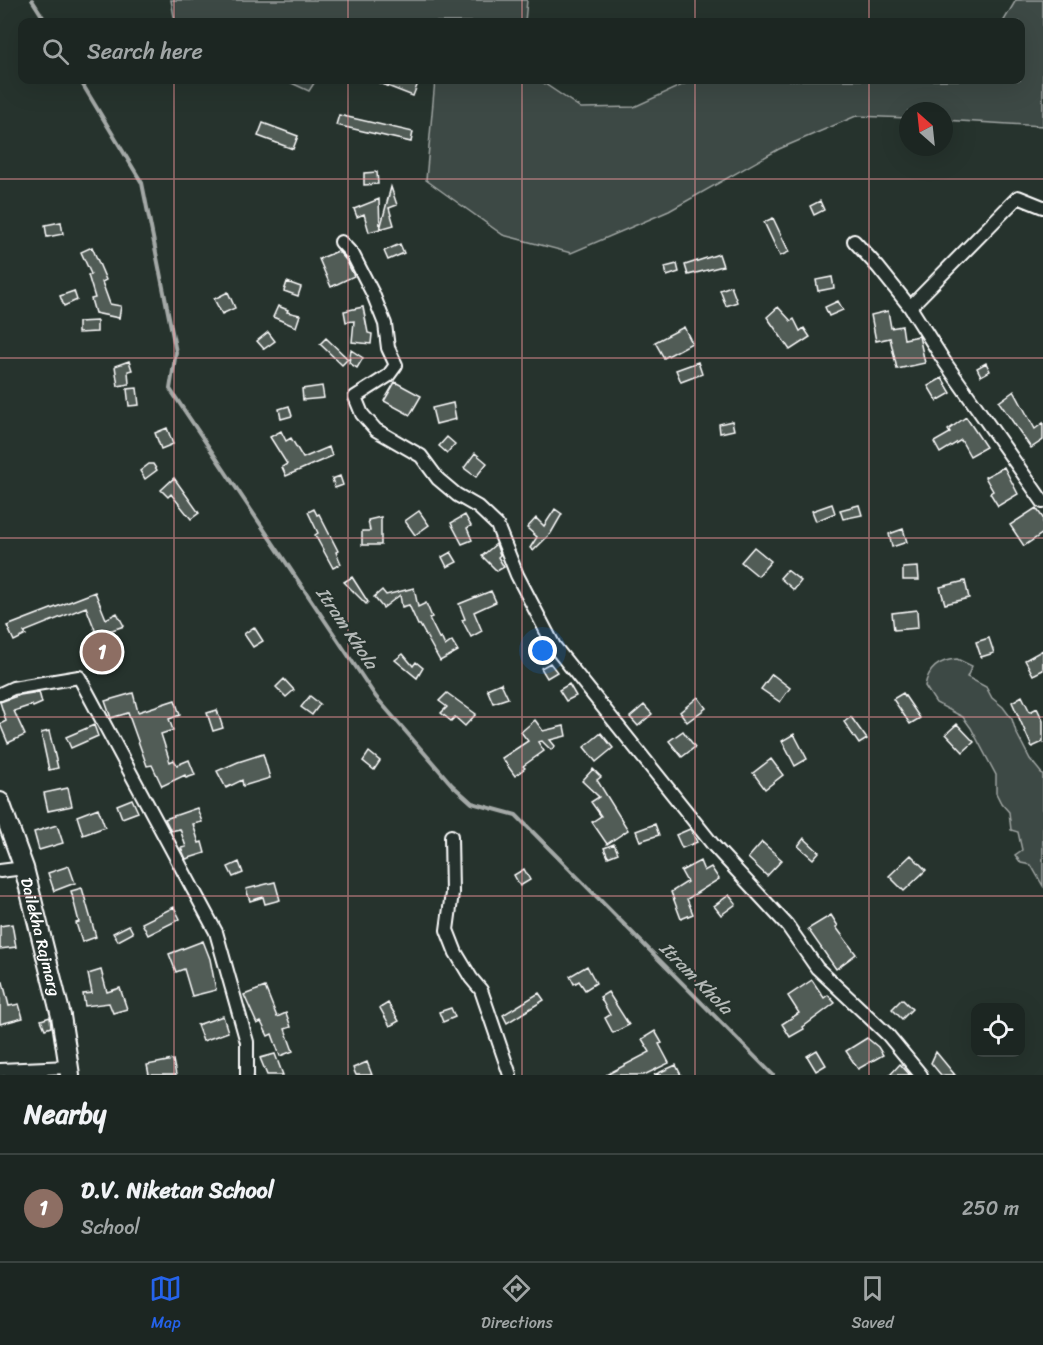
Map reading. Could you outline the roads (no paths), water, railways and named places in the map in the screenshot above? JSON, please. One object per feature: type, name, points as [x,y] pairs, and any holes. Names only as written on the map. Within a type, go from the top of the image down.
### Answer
[{"type":"main road","name":"Dailekha Rajmarg","points":[[0,802],[24,868],[61,1016],[69,1071]]},
{"type":"street","points":[[910,307],[1018,197],[1043,207]]},
{"type":"street","points":[[854,241],[910,307],[946,364],[1043,502]]},
{"type":"street","points":[[341,242],[353,255],[373,294],[385,324],[388,348],[396,365],[388,376],[355,397],[362,414],[376,430],[421,456],[444,484],[457,495],[478,507],[497,525],[517,575],[554,646],[714,846],[787,925],[817,968],[888,1035],[921,1075]]},
{"type":"street","points":[[0,694],[13,688],[79,677],[216,932],[247,1042],[247,1075]]},
{"type":"street","points":[[451,836],[452,893],[447,930],[456,953],[481,990],[510,1075]]},
{"type":"street","points":[[0,871],[24,868]]},
{"type":"street","points":[[0,1070],[69,1071]]},
{"type":"waterway","name":"Itram Khola","points":[[32,0],[43,18]]},
{"type":"waterway","name":"Itram Khola","points":[[82,84],[142,183],[176,352],[170,389],[376,697],[452,785],[472,803],[516,815],[773,1075]]},
{"type":"place","name":"D.V. Niketan School","points":[[102,652]]}]
